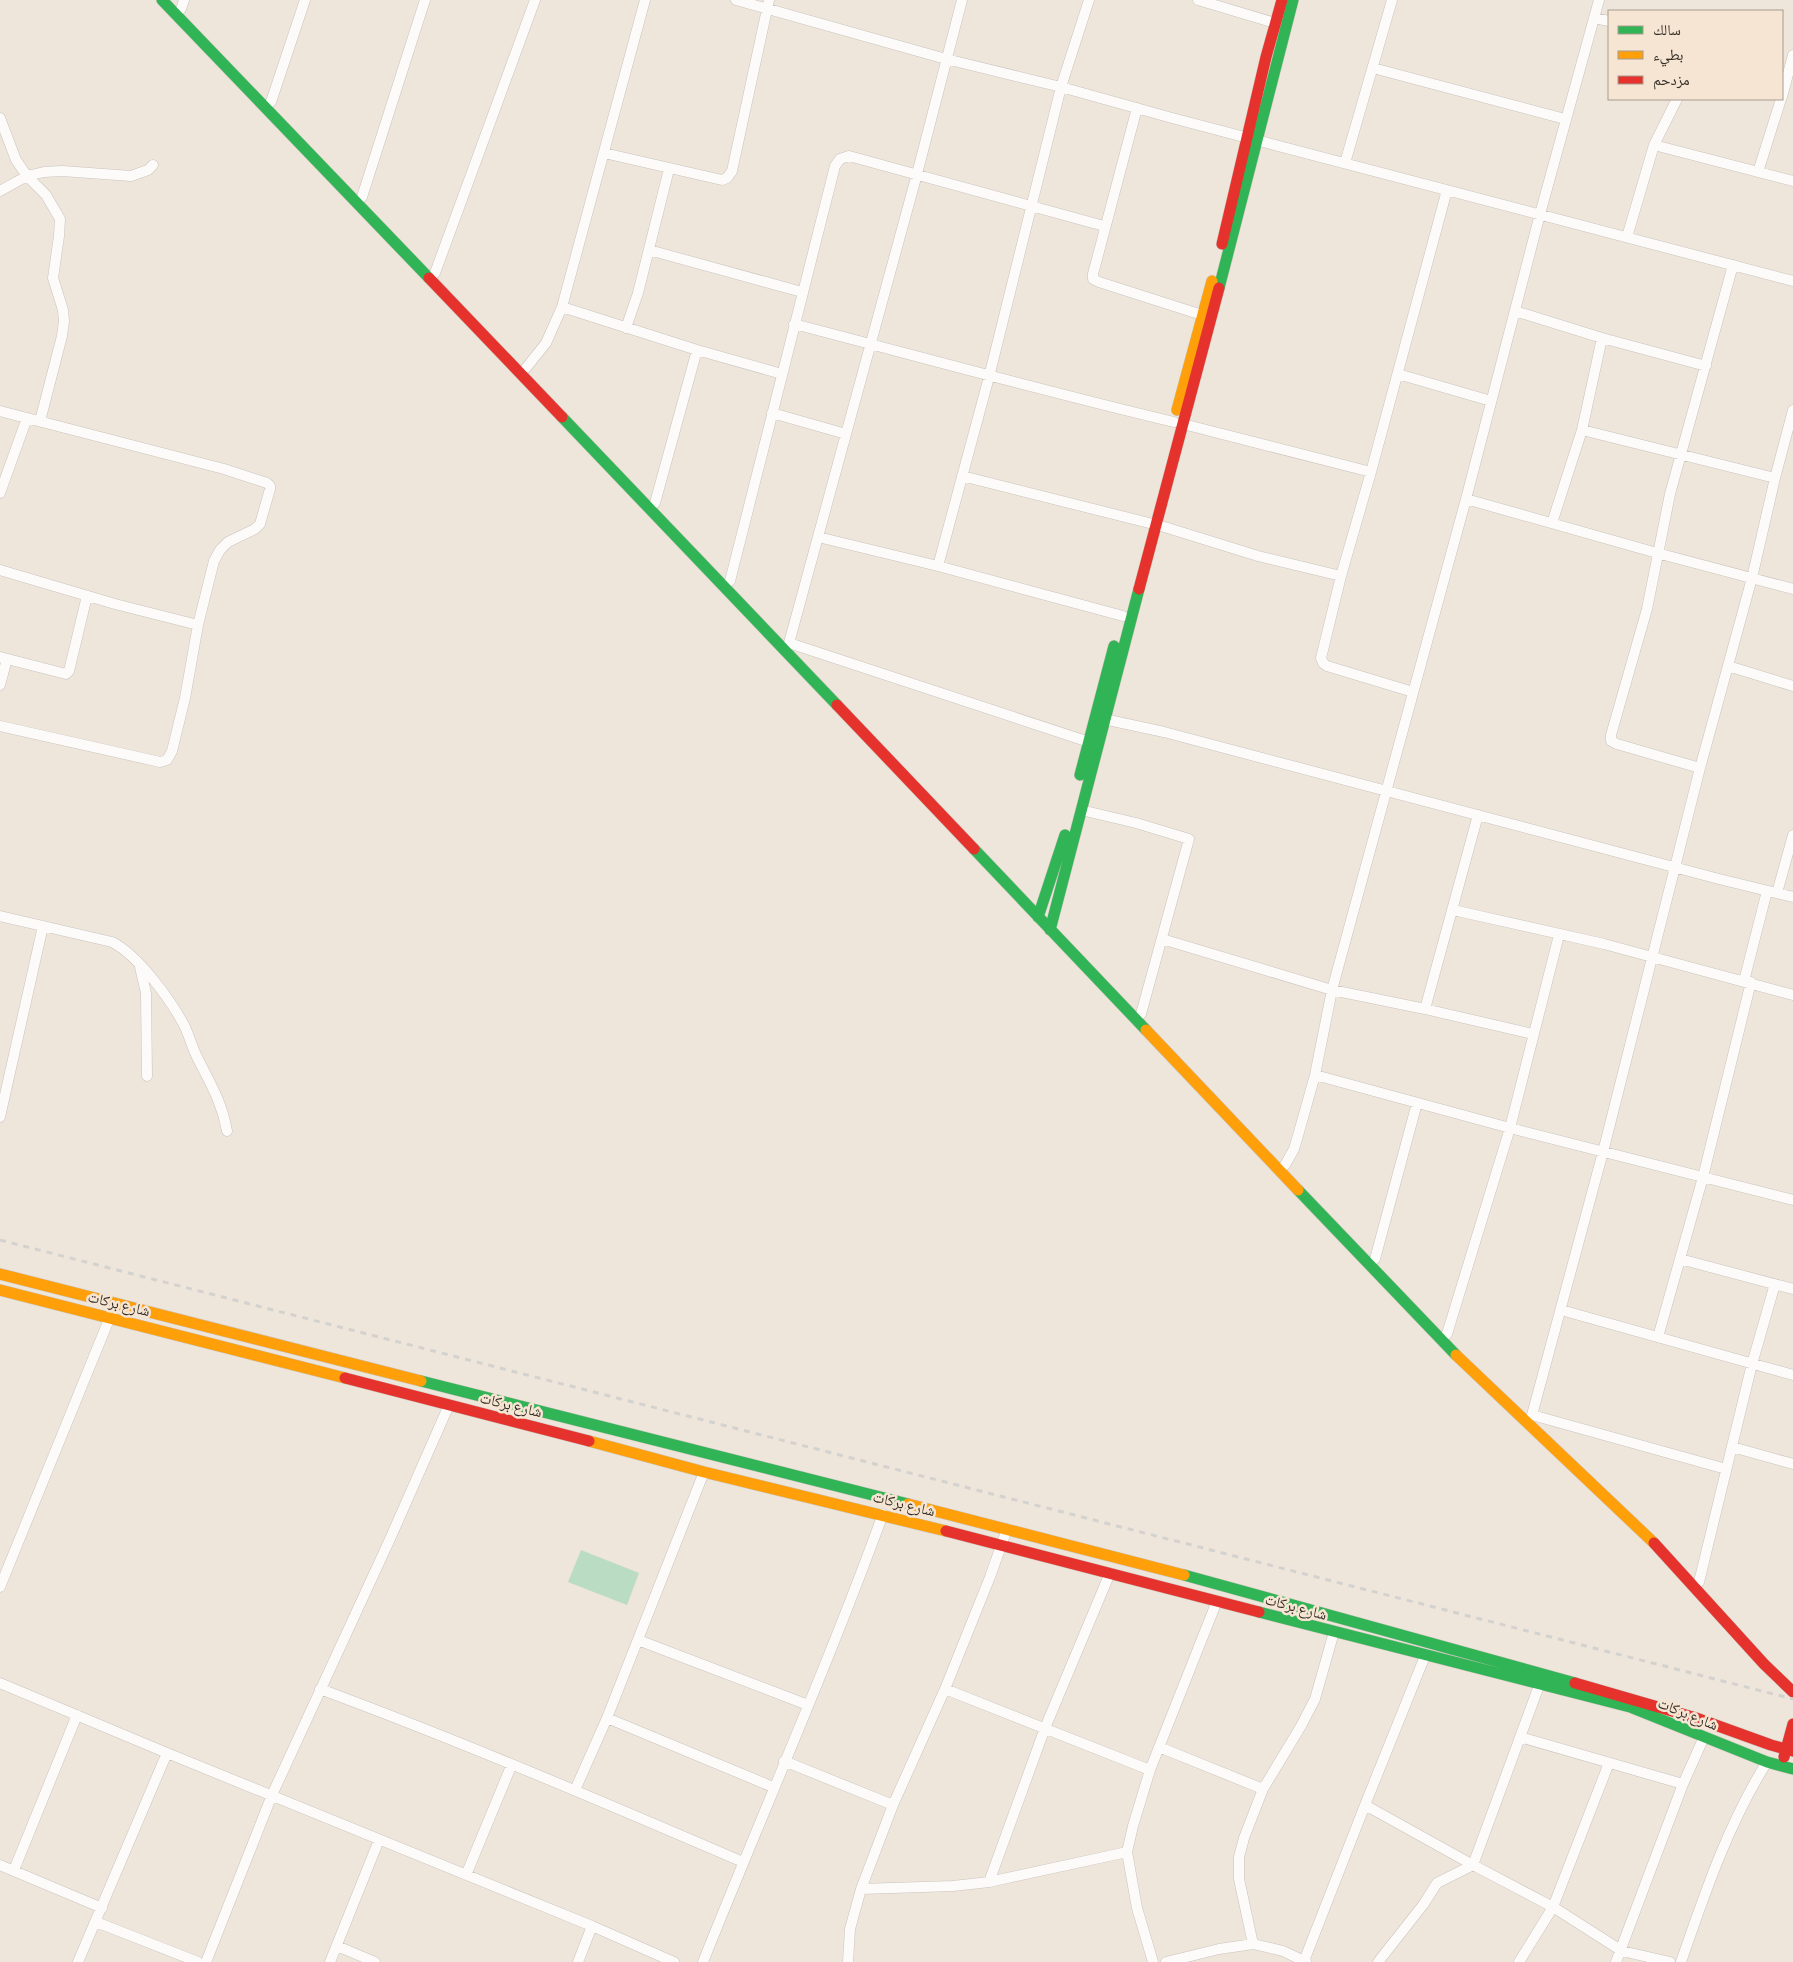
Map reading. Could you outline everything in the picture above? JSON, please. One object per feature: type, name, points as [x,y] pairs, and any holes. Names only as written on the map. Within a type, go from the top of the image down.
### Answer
[{"type":"street","points":[[162,0],[467,313],[1040,913]]},
{"type":"street","points":[[172,0],[183,5],[271,102],[435,273],[467,313],[526,368],[789,643],[1443,1342],[1655,1532],[1755,1641],[1779,1670],[1793,1682]]},
{"type":"street","points":[[271,102],[305,0]]},
{"type":"street","points":[[362,197],[425,0]]},
{"type":"street","points":[[435,273],[535,0]]},
{"type":"street","points":[[526,368],[546,343],[562,307],[645,0]]},
{"type":"street","points":[[736,0],[768,4],[946,59],[1061,87],[1793,281]]},
{"type":"street","points":[[789,643],[918,174],[962,0]]},
{"type":"street","points":[[938,566],[989,376],[1061,87],[1089,0]]},
{"type":"street","points":[[1198,0],[1275,23]]},
{"type":"street","points":[[1040,913],[1063,843],[1089,742],[1100,718],[1153,524],[1253,139],[1275,23],[1282,0]]},
{"type":"street","points":[[1179,423],[1202,315],[1294,0]]},
{"type":"street","points":[[1345,163],[1392,0]]},
{"type":"street","points":[[1286,1165],[1294,1149],[1315,1075],[1332,990],[1466,499],[1565,119],[1599,0]]},
{"type":"street","points":[[604,153],[722,180],[727,178],[732,171],[768,4]]},
{"type":"street","points":[[1594,18],[1608,21]]},
{"type":"street","points":[[1783,92],[1789,58]]},
{"type":"street","points":[[1373,68],[1565,119]]},
{"type":"street","points":[[1627,237],[1654,145],[1677,100]]},
{"type":"street","points":[[1758,172],[1781,100]]},
{"type":"street","points":[[1137,108],[1104,226],[1093,279],[1202,315]]},
{"type":"street","points":[[0,118],[16,160],[27,176],[46,195],[60,219],[54,278],[63,310],[64,321],[62,336],[40,421]]},
{"type":"street","points":[[1654,145],[1793,181]]},
{"type":"street","points":[[730,581],[802,292],[835,166],[840,158],[849,156],[1104,226]]},
{"type":"street","points":[[0,191],[27,176],[44,172],[62,171],[131,176],[148,170],[153,165]]},
{"type":"street","points":[[626,328],[649,250],[669,169]]},
{"type":"street","points":[[1413,692],[1323,663],[1322,658],[1341,576],[1398,374],[1446,190]]},
{"type":"street","points":[[649,250],[802,292]]},
{"type":"street","points":[[1700,768],[1617,744],[1611,741],[1611,734],[1647,609],[1670,494],[1733,265]]},
{"type":"street","points":[[562,307],[697,350],[782,374]]},
{"type":"street","points":[[1515,311],[1602,338],[1706,366]]},
{"type":"street","points":[[794,324],[989,376],[1371,472]]},
{"type":"street","points":[[1552,523],[1582,430],[1602,338]]},
{"type":"street","points":[[655,503],[697,350]]},
{"type":"street","points":[[1398,374],[1491,401]]},
{"type":"street","points":[[1532,1415],[1654,957],[1700,768],[1752,578],[1793,410]]},
{"type":"street","points":[[0,411],[224,469],[270,486],[260,524],[228,542],[220,550],[214,561],[198,625],[185,698],[172,751],[167,760],[160,762],[0,726]]},
{"type":"street","points":[[772,413],[846,434]]},
{"type":"street","points":[[0,493],[27,418]]},
{"type":"street","points":[[1582,430],[1775,478]]},
{"type":"street","points":[[962,476],[1153,524],[1258,556],[1341,576]]},
{"type":"street","points":[[1466,499],[1793,589]]},
{"type":"street","points":[[1052,926],[1081,810],[1123,616],[1153,524]]},
{"type":"street","points":[[818,537],[938,566],[1123,616]]},
{"type":"street","points":[[0,570],[87,596],[198,625]]},
{"type":"street","points":[[0,685],[4,658],[66,674],[69,671],[87,596]]},
{"type":"street","points":[[789,643],[1089,742]]},
{"type":"street","points":[[1728,666],[1793,686]]},
{"type":"street","points":[[1100,718],[1164,732],[1793,897]]},
{"type":"street","points":[[1081,810],[1136,823],[1189,839],[1141,1014]]},
{"type":"street","points":[[1426,1009],[1478,815]]},
{"type":"street","points":[[1658,1338],[1703,1177],[1748,981],[1772,892],[1793,835]]},
{"type":"street","points":[[1453,910],[1654,957],[1748,981],[1793,995]]},
{"type":"street","points":[[0,916],[112,942],[123,948],[139,964],[174,1008],[185,1027],[192,1046],[224,1111],[227,1131]]},
{"type":"street","points":[[0,1117],[43,926]]},
{"type":"street","points":[[1052,926],[1141,1014],[1447,1334],[1532,1415],[1562,1449],[1656,1545],[1764,1664],[1793,1692]]},
{"type":"street","points":[[1447,1334],[1510,1128],[1559,935]]},
{"type":"street","points":[[1162,939],[1332,990],[1426,1009],[1533,1034]]},
{"type":"street","points":[[139,964],[146,993],[147,1076]]},
{"type":"street","points":[[1315,1075],[1510,1128],[1793,1200]]},
{"type":"street","points":[[1375,1259],[1417,1103]]},
{"type":"street","points":[[1680,1258],[1793,1289]]},
{"type":"street","name":"شارع بركات","points":[[0,1274],[275,1346],[541,1410],[1006,1529],[1104,1556],[1215,1582],[1427,1643],[1543,1673],[1696,1718],[1790,1750]]},
{"type":"street","points":[[1699,1582],[1752,1364],[1775,1284]]},
{"type":"street","name":"شارع بركات","points":[[0,1290],[544,1428],[704,1472],[883,1514],[1426,1656],[1630,1707],[1767,1762],[1787,1768]]},
{"type":"street","points":[[1561,1310],[1793,1374]]},
{"type":"street","points":[[0,1587],[110,1318]]},
{"type":"street","points":[[206,1962],[272,1795],[390,1539],[449,1405]]},
{"type":"street","points":[[1532,1415],[1726,1469]]},
{"type":"street","points":[[1732,1447],[1793,1464]]},
{"type":"street","points":[[575,1790],[607,1718],[704,1472]]},
{"type":"street","points":[[703,1962],[852,1598],[883,1514]]},
{"type":"street","points":[[848,1962],[850,1928],[861,1888],[945,1689],[1002,1545],[1006,1529]]},
{"type":"street","points":[[989,1882],[1045,1728],[1110,1573]]},
{"type":"street","points":[[1153,1962],[1137,1908],[1127,1852],[1132,1826],[1150,1770],[1217,1601]]},
{"type":"street","points":[[1253,1944],[1240,1879],[1239,1857],[1244,1838],[1263,1789],[1301,1726],[1315,1698],[1334,1632]]},
{"type":"street","points":[[638,1640],[808,1705]]},
{"type":"street","points":[[1166,1962],[1219,1949],[1253,1944],[1283,1951],[1305,1962],[1365,1805],[1426,1656]]},
{"type":"street","points":[[0,1683],[592,1926],[674,1962]]},
{"type":"street","points":[[1378,1962],[1423,1905],[1437,1883],[1472,1865],[1540,1683]]},
{"type":"street","points":[[320,1689],[512,1764],[743,1862]]},
{"type":"street","points":[[945,1689],[1150,1770]]},
{"type":"street","points":[[14,1870],[77,1715]]},
{"type":"street","points":[[607,1718],[774,1786]]},
{"type":"street","points":[[1787,1768],[1793,1724]]},
{"type":"street","points":[[1520,1737],[1683,1784]]},
{"type":"street","points":[[1616,1962],[1622,1951],[1683,1784],[1704,1737]]},
{"type":"street","points":[[1159,1746],[1263,1789]]},
{"type":"street","points":[[78,1962],[167,1753]]},
{"type":"street","points":[[784,1761],[894,1806]]},
{"type":"street","points":[[1681,1962],[1728,1835],[1746,1796],[1767,1762]]},
{"type":"street","points":[[1519,1962],[1552,1907],[1609,1763]]},
{"type":"street","points":[[466,1875],[512,1764]]},
{"type":"street","points":[[1365,1805],[1552,1907],[1622,1951],[1670,1962]]},
{"type":"street","points":[[330,1962],[379,1840]]},
{"type":"street","points":[[861,1888],[953,1886],[989,1882],[1127,1852]]},
{"type":"street","points":[[0,1865],[102,1908]]},
{"type":"street","points":[[96,1922],[198,1962]]},
{"type":"street","points":[[578,1962],[592,1926]]},
{"type":"street","points":[[336,1946],[376,1962]]},
{"type":"green space","points":[[581,1550],[639,1573],[627,1605],[568,1582]]},
{"type":"railway","points":[[0,1240],[1793,1699]]},
{"type":"traffic: fast","points":[[162,0],[429,278]]},
{"type":"traffic: fast","points":[[1219,288],[1293,0]]},
{"type":"traffic: fast","points":[[562,417],[837,705]]},
{"type":"traffic: fast","points":[[1050,930],[1139,589]]},
{"type":"traffic: fast","points":[[1080,775],[1114,646]]},
{"type":"traffic: fast","points":[[1038,917],[1065,835]]},
{"type":"traffic: fast","points":[[974,849],[1146,1030]]},
{"type":"traffic: fast","points":[[1298,1190],[1456,1355]]},
{"type":"traffic: fast","points":[[421,1381],[908,1504]]},
{"type":"traffic: fast","points":[[1184,1575],[1575,1683]]},
{"type":"traffic: fast","points":[[1259,1612],[1630,1707],[1767,1762],[1793,1769]]},
{"type":"traffic: slow","points":[[1177,410],[1212,281]]},
{"type":"traffic: slow","points":[[1146,1030],[1298,1190]]},
{"type":"traffic: slow","points":[[0,1274],[421,1381]]},
{"type":"traffic: slow","points":[[0,1290],[345,1378]]},
{"type":"traffic: slow","points":[[1456,1355],[1654,1543]]},
{"type":"traffic: slow","points":[[589,1441],[704,1472],[946,1531]]},
{"type":"traffic: slow","points":[[908,1504],[1184,1575]]},
{"type":"traffic: jam","points":[[1222,244],[1266,57],[1282,0]]},
{"type":"traffic: jam","points":[[429,278],[562,417]]},
{"type":"traffic: jam","points":[[1139,589],[1219,288]]},
{"type":"traffic: jam","points":[[837,705],[974,849]]},
{"type":"traffic: jam","points":[[345,1378],[589,1441]]},
{"type":"traffic: jam","points":[[946,1531],[1259,1612]]},
{"type":"traffic: jam","points":[[1654,1543],[1764,1664],[1793,1692]]},
{"type":"traffic: jam","points":[[1575,1683],[1696,1718],[1793,1751]]},
{"type":"traffic: jam","points":[[1784,1757],[1793,1724]]}]
